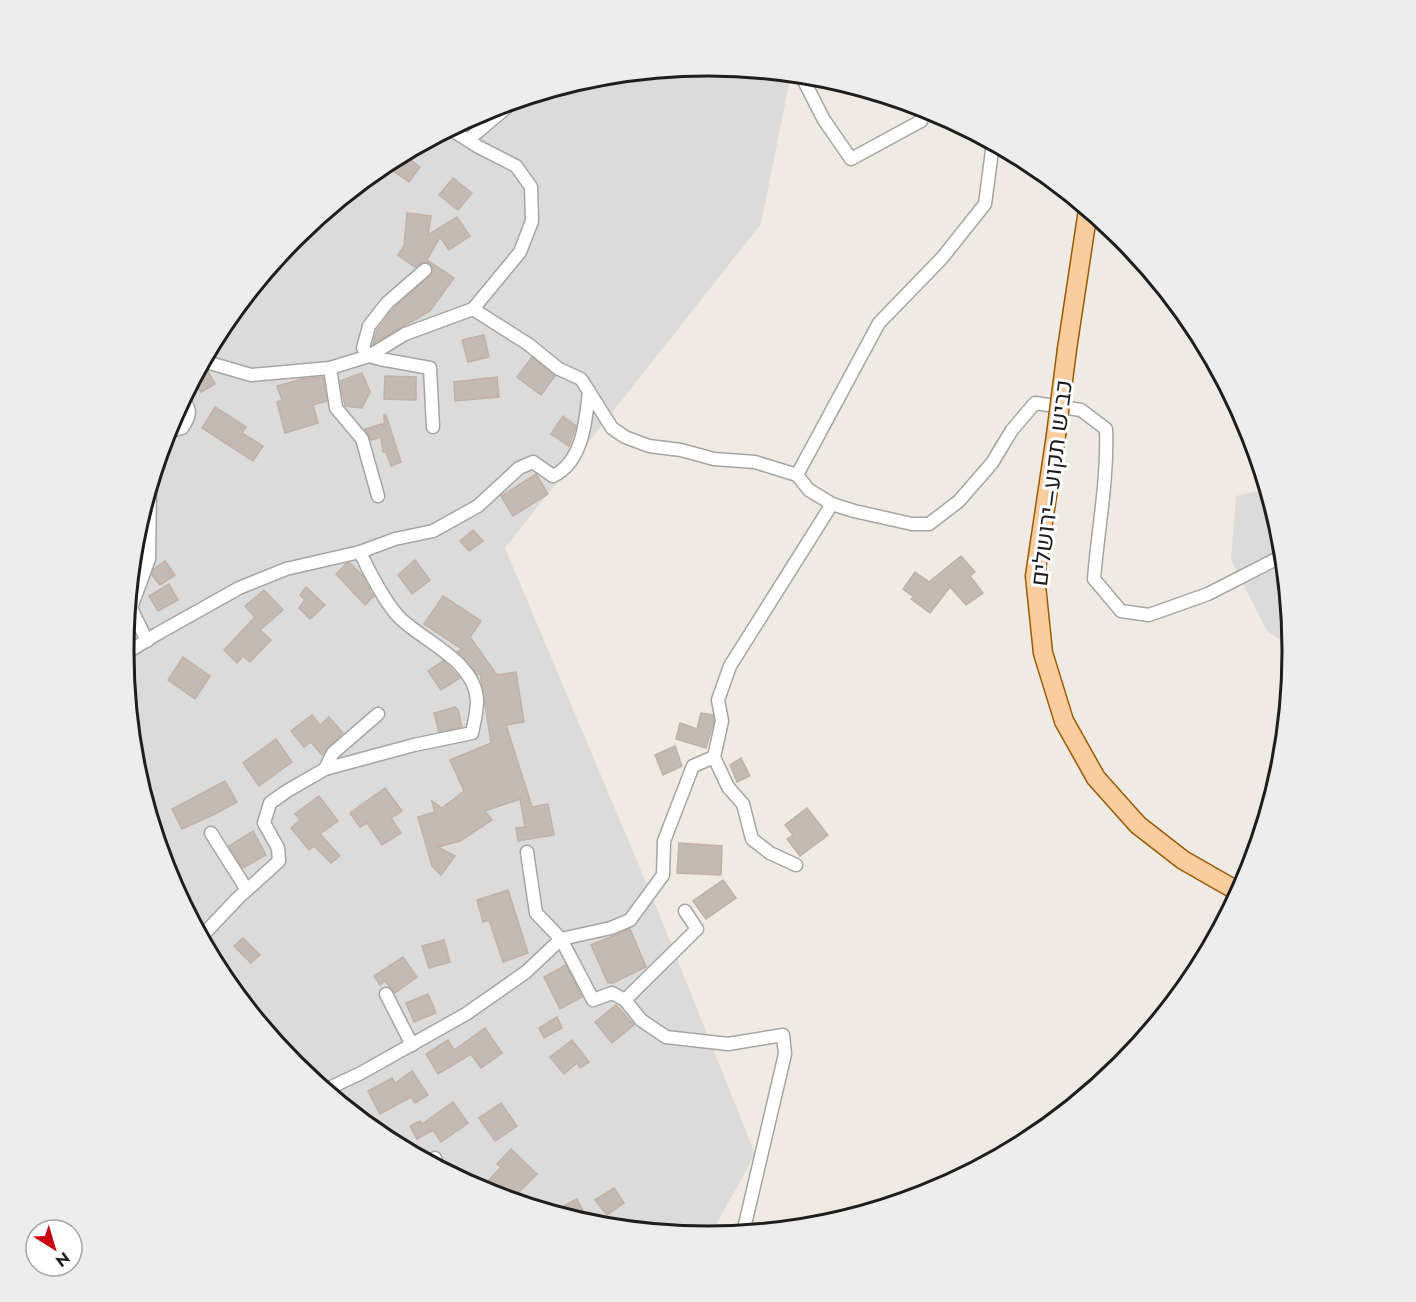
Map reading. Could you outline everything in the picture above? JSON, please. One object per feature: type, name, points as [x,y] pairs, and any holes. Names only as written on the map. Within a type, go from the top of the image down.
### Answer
[{"type":"main road","name":"כביש תקוע–ירושלים","points":[[1087,219],[1035,576],[1043,653],[1064,721],[1096,778],[1138,825],[1183,860],[1231,888]]},
{"type":"street","points":[[806,85],[824,120],[851,159],[921,121],[922,118]]},
{"type":"street","points":[[468,140],[495,118]]},
{"type":"street","points":[[211,363],[251,375],[330,368],[369,356],[405,334],[473,309],[520,252],[532,221],[531,187],[516,166],[458,134]]},
{"type":"street","points":[[797,475],[879,323],[942,258],[985,204],[992,151]]},
{"type":"street","points":[[425,270],[387,303],[369,326],[363,348],[369,356],[430,368],[433,427]]},
{"type":"street","points":[[473,309],[528,344],[559,369],[581,379],[612,428],[625,437],[649,446],[681,450],[714,459],[755,462],[797,475],[809,490],[832,504],[912,524],[929,524],[959,501],[992,463],[1012,430],[1035,403],[1081,410],[1106,429],[1107,459],[1094,579],[1120,611],[1149,615],[1208,594],[1275,560]]},
{"type":"street","points":[[330,368],[336,408],[362,440],[378,496]]},
{"type":"street","points":[[134,649],[239,588],[286,569],[360,552],[395,540],[433,531],[478,506],[519,468],[533,462],[554,476],[562,472],[575,457],[580,442],[589,391]]},
{"type":"street","points":[[178,429],[182,428],[189,416],[188,407]]},
{"type":"street","points":[[796,865],[770,852],[752,839],[743,804],[728,787],[714,757],[723,721],[718,700],[730,666],[832,504]]},
{"type":"street","points":[[136,595],[150,559],[150,516]]},
{"type":"street","points":[[207,931],[279,861],[278,848],[264,823],[270,803],[325,769],[414,745],[472,733],[477,698],[460,664],[400,618],[369,572],[360,552]]},
{"type":"street","points":[[135,617],[147,641]]},
{"type":"street","points":[[325,769],[333,753],[378,714]]},
{"type":"street","points":[[333,1086],[466,1014],[526,972],[561,939],[611,928],[630,920],[663,875],[664,841],[693,766],[714,757]]},
{"type":"street","points":[[212,833],[248,890]]},
{"type":"street","points":[[527,852],[536,913],[561,939],[593,1000],[612,993],[625,999],[641,1020],[666,1037],[728,1044],[783,1035],[784,1054],[744,1224]]},
{"type":"street","points":[[625,999],[697,929],[685,911]]},
{"type":"street","points":[[386,994],[412,1045]]},
{"type":"shaded area","points":[[708,76],[789,82],[761,224],[505,548],[656,906],[755,1154],[716,1226],[670,1224],[633,1221],[596,1214],[523,1195],[454,1166],[389,1129],[329,1083],[276,1030],[252,1001],[210,938],[177,871],[164,836],[153,800],[138,726],[135,689],[135,613],[138,576],[153,502],[177,431],[193,397],[210,364],[252,301],[276,272],[329,219],[358,195],[421,153],[488,120],[523,107],[559,96],[633,81]]},
{"type":"shaded area","points":[[1260,491],[1278,576],[1282,641],[1267,631],[1231,560],[1236,496]]},
{"type":"building","points":[[410,160],[420,167],[409,182],[393,171]]},
{"type":"building","points":[[453,178],[472,193],[458,210],[439,195]]},
{"type":"building","points":[[407,213],[431,216],[428,235],[457,217],[470,236],[449,250],[440,237],[427,260],[454,278],[430,311],[373,344],[377,330],[393,309],[433,272],[428,262],[415,267],[398,255],[404,246]]},
{"type":"building","points":[[484,335],[489,357],[468,362],[462,340]]},
{"type":"building","points":[[532,357],[555,376],[541,395],[517,377]]},
{"type":"building","points":[[208,371],[215,384],[201,392],[198,388]]},
{"type":"building","points":[[362,373],[370,392],[362,408],[345,406],[340,381]]},
{"type":"building","points":[[385,376],[416,377],[416,400],[384,399]]},
{"type":"building","points":[[323,377],[327,401],[313,405],[318,423],[285,433],[277,402],[282,400],[277,386],[302,379]]},
{"type":"building","points":[[497,377],[499,397],[455,401],[454,382]]},
{"type":"building","points":[[215,407],[246,427],[242,433],[263,446],[253,461],[202,428]]},
{"type":"building","points":[[384,415],[386,415],[401,462],[391,466],[386,452],[383,452],[381,437],[371,440],[365,429],[382,424],[384,427]]},
{"type":"building","points":[[563,416],[576,426],[569,446],[551,434]]},
{"type":"building","points":[[536,474],[548,494],[513,516],[501,496]]},
{"type":"building","points":[[473,530],[483,541],[469,551],[460,541]]},
{"type":"building","points":[[961,556],[975,572],[970,576],[983,593],[966,605],[950,587],[930,613],[911,599],[914,597],[903,589],[915,572],[929,582]]},
{"type":"building","points":[[415,560],[430,580],[412,594],[398,575]]},
{"type":"building","points":[[165,561],[175,575],[160,585],[152,575],[154,569]]},
{"type":"building","points":[[347,563],[350,563],[362,575],[369,591],[374,596],[365,605],[336,574]]},
{"type":"building","points":[[169,584],[178,600],[158,611],[149,596]]},
{"type":"building","points":[[306,587],[325,605],[310,619],[299,608],[305,600],[300,595]]},
{"type":"building","points":[[264,590],[283,610],[260,630],[271,640],[250,662],[243,656],[237,663],[224,650],[255,617],[245,606]]},
{"type":"building","points":[[443,596],[481,621],[470,637],[497,675],[516,672],[524,722],[506,725],[532,807],[548,804],[554,835],[518,841],[516,828],[525,827],[520,799],[485,811],[492,820],[460,841],[438,847],[455,856],[441,875],[432,866],[418,817],[435,812],[432,801],[442,808],[464,791],[450,760],[491,743],[480,673],[477,675],[457,652],[462,649],[424,624]]},
{"type":"building","points":[[183,657],[210,676],[195,699],[168,680]]},
{"type":"building","points":[[443,661],[460,678],[441,690],[428,671]]},
{"type":"building","points":[[455,707],[458,710],[462,727],[439,732],[434,713]]},
{"type":"building","points":[[701,713],[713,715],[714,721],[706,748],[676,739],[680,723],[697,729]]},
{"type":"building","points":[[312,715],[320,725],[329,717],[343,733],[322,755],[311,742],[304,747],[291,731]]},
{"type":"building","points":[[276,739],[292,762],[259,786],[243,763]]},
{"type":"building","points":[[675,746],[682,766],[663,775],[655,755]]},
{"type":"building","points":[[741,758],[750,776],[737,782],[730,765]]},
{"type":"building","points":[[225,781],[237,802],[182,829],[172,809]]},
{"type":"building","points":[[385,788],[402,811],[391,818],[401,833],[382,845],[367,823],[360,827],[350,813]]},
{"type":"building","points":[[319,796],[338,821],[320,834],[340,856],[331,863],[314,846],[309,850],[291,828],[300,820],[295,814]]},
{"type":"building","points":[[807,808],[828,835],[800,856],[787,839],[793,835],[785,825]]},
{"type":"building","points":[[253,831],[266,855],[243,868],[229,846]]},
{"type":"building","points":[[679,843],[722,846],[721,875],[677,873]]},
{"type":"building","points":[[723,880],[736,898],[706,919],[693,901]]},
{"type":"building","points":[[508,890],[528,953],[503,962],[489,920],[483,922],[477,900]]},
{"type":"building","points":[[630,929],[646,967],[613,983],[608,983],[591,945]]},
{"type":"building","points":[[243,938],[260,955],[251,963],[234,946]]},
{"type":"building","points":[[444,940],[450,962],[429,968],[422,946]]},
{"type":"building","points":[[403,957],[417,977],[395,993],[385,981],[380,985],[374,976]]},
{"type":"building","points":[[566,965],[582,997],[560,1009],[544,977]]},
{"type":"building","points":[[428,994],[436,1013],[414,1022],[406,1003]]},
{"type":"building","points":[[616,1005],[634,1025],[612,1043],[595,1022]]},
{"type":"building","points":[[557,1017],[562,1028],[544,1038],[539,1028]]},
{"type":"building","points":[[485,1028],[502,1053],[481,1068],[471,1054],[438,1074],[426,1054],[448,1040],[454,1050]]},
{"type":"building","points":[[572,1040],[589,1062],[580,1068],[577,1063],[564,1074],[550,1057]]},
{"type":"building","points":[[412,1071],[428,1095],[415,1103],[411,1097],[380,1114],[368,1091],[392,1078],[395,1083]]},
{"type":"building","points":[[453,1102],[468,1123],[441,1142],[433,1130],[417,1139],[410,1126],[420,1121],[422,1124]]},
{"type":"building","points":[[501,1103],[517,1126],[495,1141],[479,1118]]},
{"type":"building","points":[[511,1149],[537,1174],[517,1193],[487,1182],[501,1167],[497,1164]]},
{"type":"building","points":[[614,1188],[624,1203],[607,1215],[595,1200]]},
{"type":"building","points":[[577,1199],[583,1211],[583,1211],[562,1207]]}]
